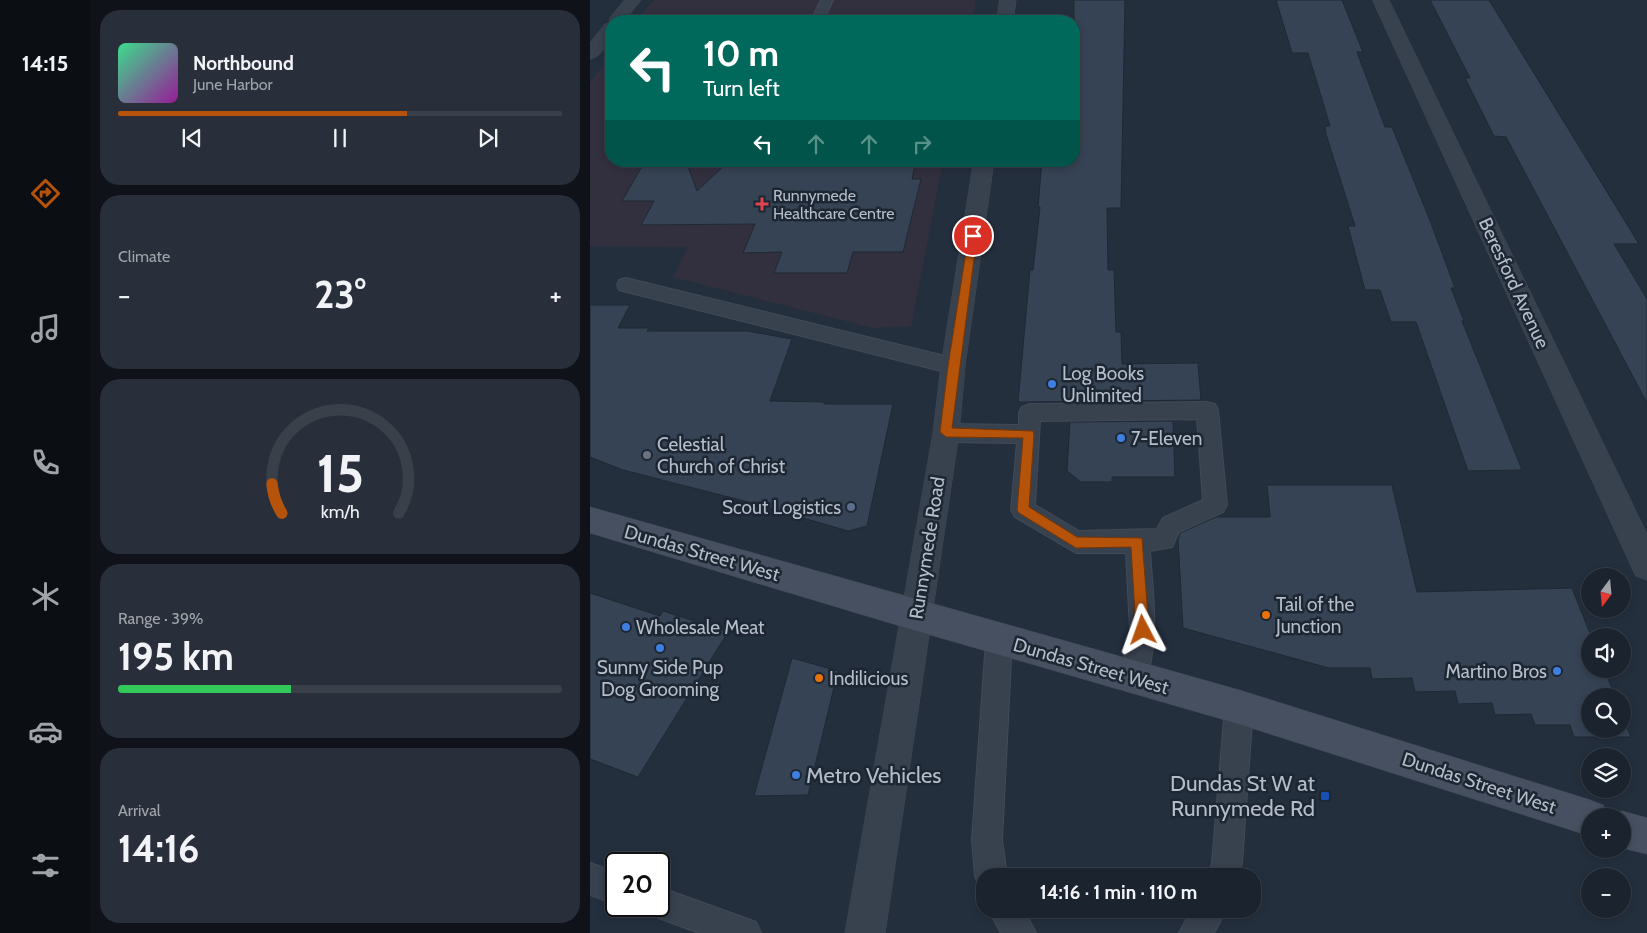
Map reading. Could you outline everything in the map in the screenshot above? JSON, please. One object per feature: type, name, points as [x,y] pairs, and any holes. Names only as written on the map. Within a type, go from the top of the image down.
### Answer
[{"type":"main road","name":"Dundas Street West","points":[[590,520],[998,640],[1239,707],[1581,815]]},
{"type":"main road","points":[[1631,831],[1647,836]]},
{"type":"street","points":[[621,15],[633,0]]},
{"type":"street","points":[[1006,15],[1008,0]]},
{"type":"street","name":"Beresford Avenue","points":[[1381,0],[1647,566]]},
{"type":"street","points":[[590,54],[605,35]]},
{"type":"street","name":"Runnymede Road","points":[[865,933],[946,432],[953,366],[983,167]]},
{"type":"lane","points":[[820,15],[827,0]]},
{"type":"lane","points":[[626,285],[953,366]]},
{"type":"lane","points":[[1207,410],[1215,505],[1170,525],[1164,539],[1137,542],[1076,542],[1023,510],[1030,413],[1207,410]]},
{"type":"lane","points":[[946,432],[1029,434]]},
{"type":"lane","points":[[1133,678],[1143,630],[1137,542]]},
{"type":"lane","points":[[990,868],[987,840],[998,640]]},
{"type":"lane","points":[[1226,868],[1239,707]]},
{"type":"lane","points":[[590,879],[605,884]]},
{"type":"lane","points":[[670,907],[745,933]]},
{"type":"lane","points":[[1010,918],[1020,933]]},
{"type":"lane","points":[[1195,933],[1205,918]]},
{"type":"shaded area","points":[[654,0],[976,0],[973,15],[641,15]]},
{"type":"shaded area","name":"Runnymede Healthcare Centre","points":[[605,63],[605,167],[942,167],[911,326],[873,328],[673,277],[688,247],[590,246],[590,83]]},
{"type":"building","points":[[1074,0],[1125,0],[1121,208],[1107,208],[1108,270],[1114,270],[1116,332],[1121,332],[1122,364],[1198,363],[1201,400],[1018,402],[1030,270],[1033,270],[1040,207],[1038,207],[1041,167],[1080,167],[1080,15],[1074,15]]},
{"type":"building","points":[[1276,0],[1342,0],[1363,52],[1357,52],[1385,127],[1392,127],[1431,223],[1455,288],[1451,288],[1464,321],[1462,321],[1522,470],[1468,471],[1416,322],[1391,322],[1380,290],[1365,290],[1348,226],[1355,226],[1326,134],[1325,126],[1330,126],[1308,53],[1292,53]]},
{"type":"building","points":[[1430,0],[1489,0],[1639,244],[1614,244],[1647,299],[1647,403],[1506,137],[1494,136],[1465,78],[1470,78]]},
{"type":"building","name":"Runnymede Healthcare Centre","points":[[642,167],[688,167],[697,191],[723,167],[915,167],[912,179],[921,179],[903,252],[853,252],[847,273],[774,273],[782,252],[743,253],[755,224],[641,225],[654,201],[622,201]]},
{"type":"building","points":[[590,305],[630,305],[618,328],[649,328],[647,331],[747,331],[792,339],[770,401],[824,402],[824,404],[893,404],[867,526],[848,531],[748,502],[623,470],[590,457]]},
{"type":"building","name":"7-Eleven","points":[[1173,421],[1175,477],[1112,477],[1112,482],[1081,482],[1067,471],[1070,422]]},
{"type":"building","points":[[1267,485],[1392,485],[1417,592],[1572,588],[1581,611],[1581,618],[1584,618],[1588,628],[1581,628],[1581,678],[1608,678],[1612,688],[1581,688],[1581,737],[1574,737],[1570,725],[1535,725],[1531,714],[1495,715],[1492,703],[1458,704],[1455,691],[1415,692],[1412,678],[1372,679],[1370,668],[1329,668],[1183,628],[1178,539],[1180,533],[1216,517],[1270,517]]},
{"type":"building","points":[[590,593],[660,616],[663,611],[728,632],[638,777],[590,759]]},
{"type":"building","points":[[792,658],[838,671],[808,795],[754,796]]},
{"type":"place","name":"Runnymede Healthcare Centre","points":[[762,204]]},
{"type":"place","name":"Log Books Unlimited","points":[[1052,384]]},
{"type":"place","name":"7-Eleven","points":[[1121,438]]},
{"type":"place","name":"Celestial Church of Christ","points":[[647,455]]},
{"type":"place","name":"Scout Logistics","points":[[851,507]]},
{"type":"place","name":"Tail of the Junction","points":[[1266,615]]},
{"type":"place","name":"Wholesale Meat","points":[[626,627]]},
{"type":"place","name":"Sunny Side Pup Dog Grooming","points":[[660,648]]},
{"type":"place","name":"Martino Bros","points":[[1557,671]]},
{"type":"place","name":"Indilicious","points":[[819,678]]},
{"type":"place","name":"Metro Vehicles","points":[[796,775]]},
{"type":"place","name":"Dundas St W at Runnymede Rd","points":[[1325,796]]},
{"type":"route","points":[[973,236],[953,366],[946,432],[1029,434],[1023,510],[1076,542],[1137,542],[1143,630]]}]
